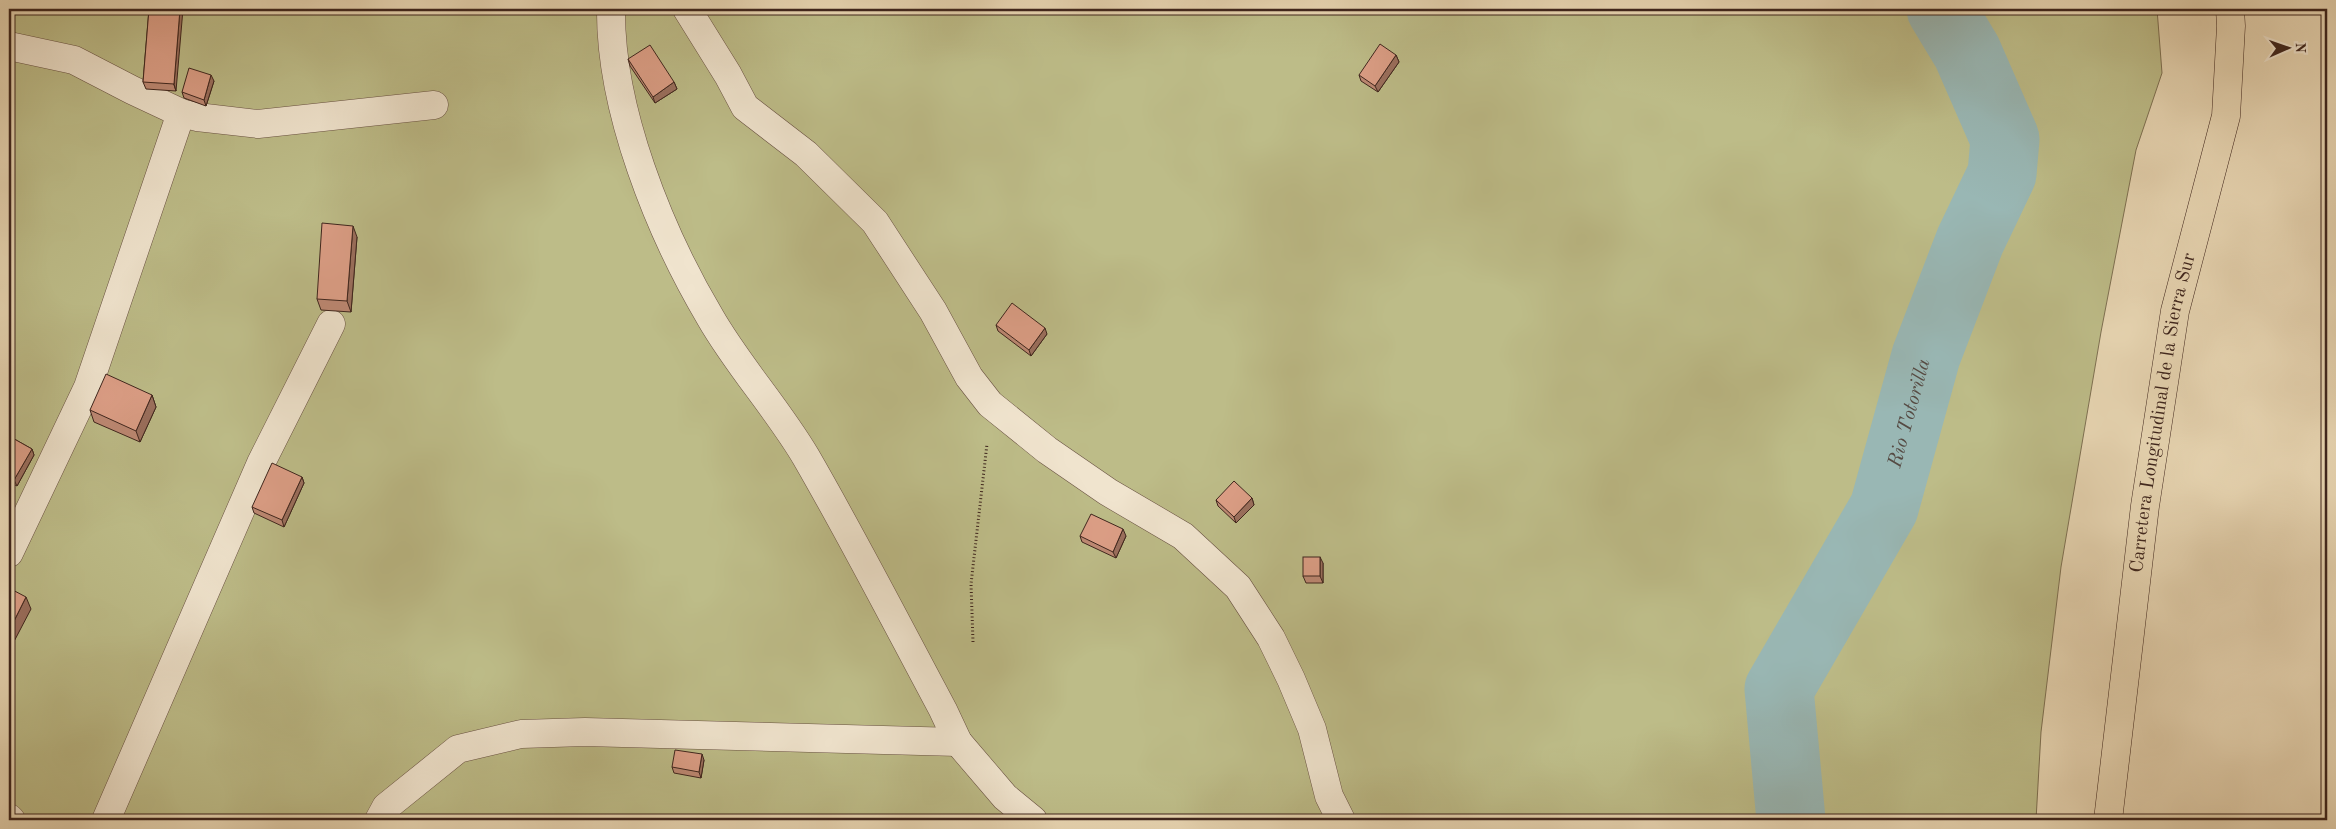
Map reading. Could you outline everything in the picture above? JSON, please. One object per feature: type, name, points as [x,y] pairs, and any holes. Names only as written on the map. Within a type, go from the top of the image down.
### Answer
[{"type":"highway","name":"Carretera Longitudinal de la Sierra Sur","points":[[2108,820],[2145,506],[2175,311],[2226,116],[2232,26],[2230,9]]},
{"type":"street","points":[[611,9],[611,38],[617,85],[630,131],[652,197],[674,248],[710,318],[805,456],[943,710],[958,742],[1005,797],[1033,820]]},
{"type":"street","points":[[687,9],[728,74],[746,107],[806,154],[875,222],[933,311],[969,377],[990,404],[1047,450],[1108,492],[1182,536],[1238,587],[1271,638],[1294,687],[1312,729],[1329,796],[1340,820]]},
{"type":"street","points":[[9,46],[74,60],[181,113],[197,117],[258,124],[434,105]]},
{"type":"street","points":[[9,553],[88,387],[181,113]]},
{"type":"street","points":[[106,820],[261,463],[331,324]]},
{"type":"street","points":[[380,820],[386,807],[458,748],[522,734],[585,732],[958,742]]},
{"type":"path","points":[[973,642],[971,584],[986,461],[990,404]]},
{"type":"shaded area","points":[[9,9],[2157,9],[2162,73],[2136,150],[2101,332],[2061,567],[2041,732],[2036,820],[9,820]]},
{"type":"building","points":[[149,9],[180,9],[174,84],[143,82]]},
{"type":"building","points":[[1380,44],[1396,55],[1375,86],[1359,75]]},
{"type":"building","points":[[650,45],[674,82],[653,97],[628,59]]},
{"type":"building","points":[[189,68],[211,75],[204,100],[182,92]]},
{"type":"building","points":[[322,223],[353,226],[347,301],[317,299]]},
{"type":"building","points":[[1012,303],[1045,328],[1029,350],[996,325]]},
{"type":"building","points":[[106,374],[152,395],[136,431],[90,410]]},
{"type":"building","points":[[9,436],[32,449],[14,480],[9,477]]},
{"type":"building","points":[[272,463],[302,477],[282,520],[252,507]]},
{"type":"building","points":[[1234,481],[1252,498],[1234,517],[1216,500]]},
{"type":"building","points":[[1091,514],[1123,529],[1113,552],[1080,536]]},
{"type":"building","points":[[1303,557],[1320,557],[1320,576],[1303,576]]},
{"type":"building","points":[[9,588],[26,597],[9,631]]},
{"type":"building","points":[[675,750],[702,754],[699,772],[672,767]]},
{"type":"waterway","name":"Rio Totorilla","points":[[1791,820],[1779,689],[1884,508],[1926,356],[1970,241],[2002,174],[2005,139],[1967,52],[1941,9]]}]
